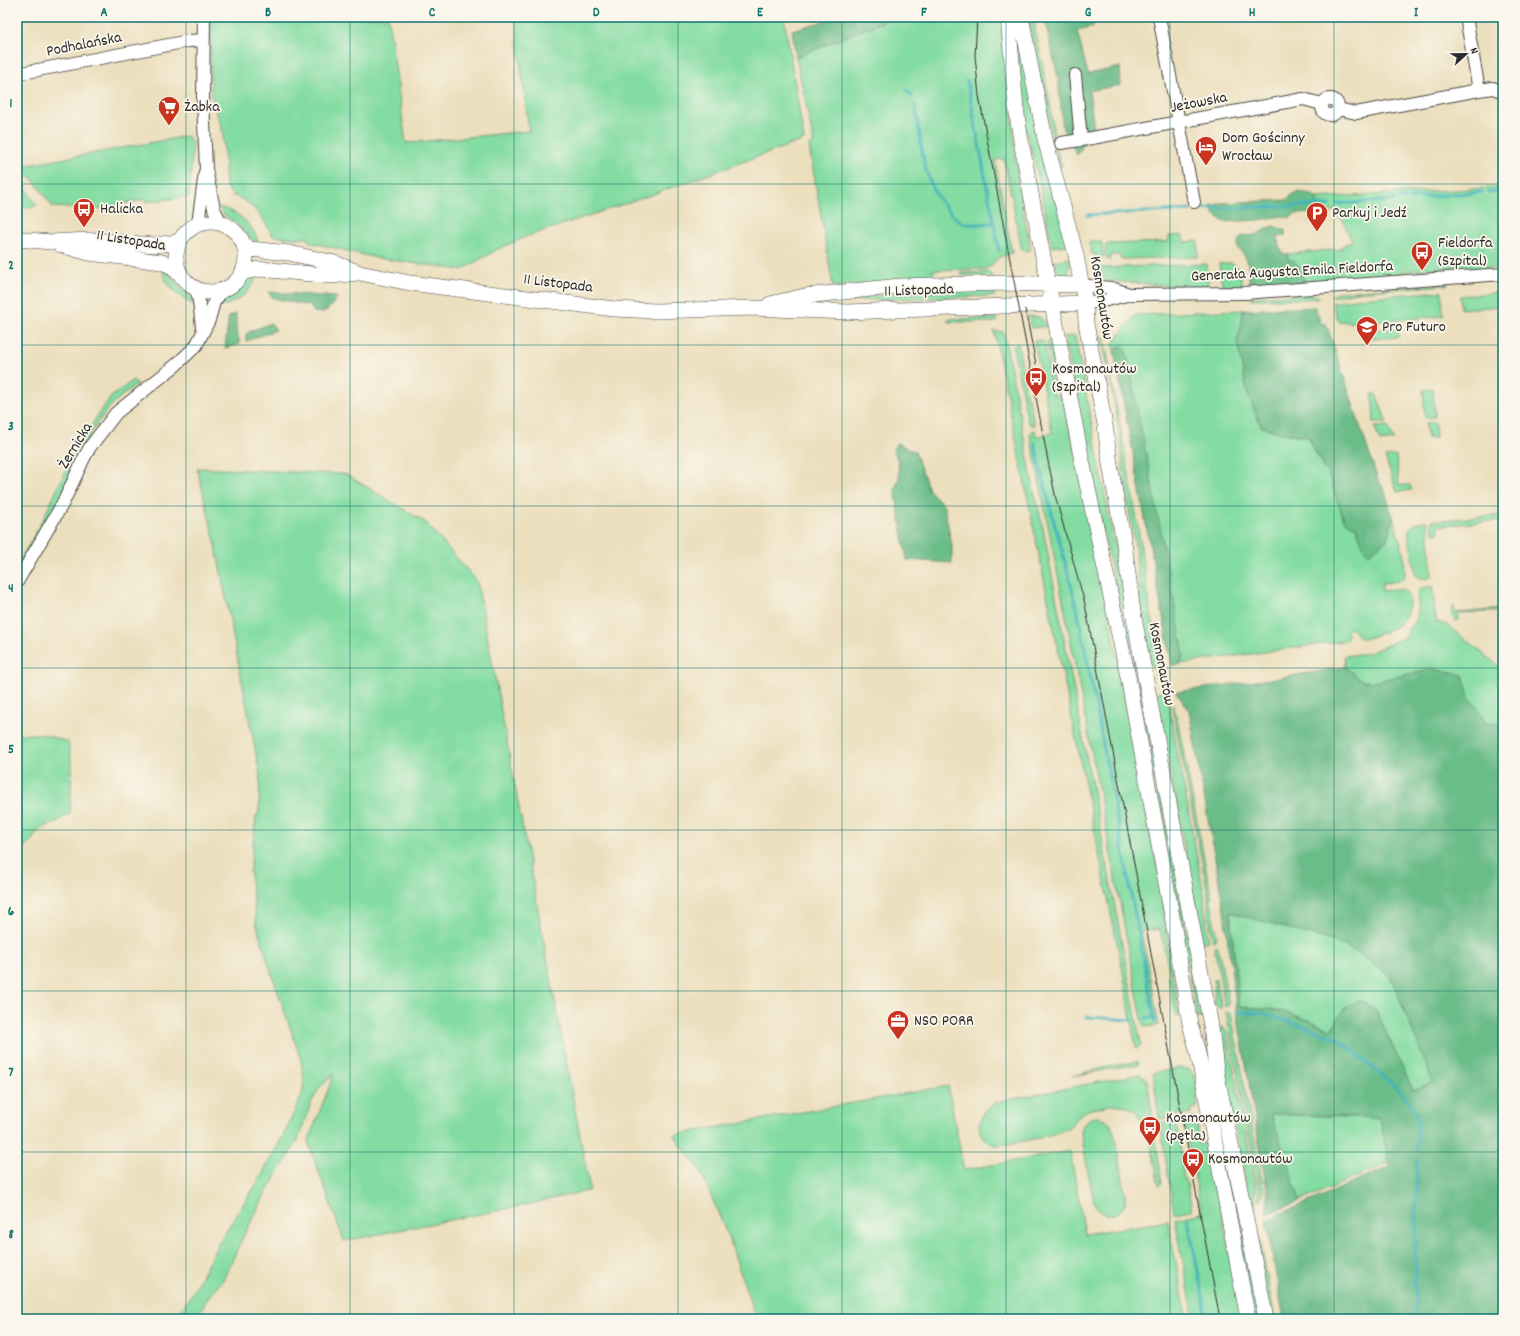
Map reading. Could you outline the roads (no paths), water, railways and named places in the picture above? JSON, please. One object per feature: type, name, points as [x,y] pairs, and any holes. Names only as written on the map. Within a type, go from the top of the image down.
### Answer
[{"type":"main road","points":[[1008,17],[1016,108],[1021,141],[1081,456],[1128,677],[1172,916],[1190,1024],[1198,1053],[1248,1319]]},
{"type":"main road","name":"Kosmonautów","points":[[1021,17],[1045,139],[1068,225],[1085,303],[1086,323],[1124,543],[1133,612],[1211,1026],[1216,1070],[1266,1319]]},
{"type":"main road","points":[[213,222],[221,223],[235,231],[244,245],[246,259],[242,272],[234,283],[223,290],[212,292],[196,289],[190,286],[180,275],[176,262],[176,249],[178,242],[190,228],[198,224],[213,222]]},
{"type":"main road","name":"11 Listopada","points":[[17,239],[51,242],[90,240],[155,245],[178,242]]},
{"type":"main road","name":"11 Listopada","points":[[51,242],[90,253],[162,262],[171,266],[180,275]]},
{"type":"main road","name":"11 Listopada","points":[[244,245],[255,250],[289,253],[335,263],[360,273],[410,283],[614,309],[656,311],[754,308],[848,312],[1085,303]]},
{"type":"main road","name":"11 Listopada","points":[[242,272],[260,269],[332,276],[360,273]]},
{"type":"main road","name":"11 Listopada","points":[[754,308],[805,296],[900,286],[1004,283],[1081,285]]},
{"type":"street","points":[[198,224],[206,169],[203,99],[204,17]]},
{"type":"street","points":[[1159,17],[1194,202]]},
{"type":"street","points":[[1466,17],[1479,90]]},
{"type":"street","name":"Podhalańska","points":[[17,74],[189,41],[203,40]]},
{"type":"street","points":[[1075,75],[1081,140]]},
{"type":"street","name":"Jeżowska","points":[[1061,143],[1303,100],[1322,104],[1322,110],[1328,115],[1335,113],[1338,109],[1356,113],[1493,88],[1503,92]]},
{"type":"street","points":[[206,169],[214,209],[221,223]]},
{"type":"street","name":"Generała Augusta Emila Fieldorfa","points":[[1085,303],[1099,302],[1131,294],[1244,293],[1503,274]]},
{"type":"street","name":"Generała Augusta Emila Fieldorfa","points":[[1081,285],[1111,288],[1131,294]]},
{"type":"street","points":[[196,289],[199,296],[200,319],[203,332]]},
{"type":"street","points":[[203,332],[210,320],[214,302],[223,290]]},
{"type":"street","name":"Żernicka","points":[[17,582],[63,503],[84,458],[108,423],[127,404],[192,351],[200,341],[203,332]]},
{"type":"waterway","points":[[967,81],[999,250]]},
{"type":"waterway","points":[[907,90],[912,96]]},
{"type":"waterway","points":[[915,105],[927,174],[939,199],[961,222],[966,224],[993,223]]},
{"type":"waterway","points":[[1488,192],[1503,191]]},
{"type":"waterway","points":[[1410,198],[1482,192]]},
{"type":"waterway","points":[[1400,199],[1405,199]]},
{"type":"waterway","points":[[1338,204],[1394,200]]},
{"type":"waterway","points":[[1202,209],[1330,205]]},
{"type":"waterway","points":[[1087,215],[1190,210]]},
{"type":"waterway","points":[[1035,443],[1045,489],[1081,627],[1155,1021]]},
{"type":"waterway","points":[[1237,1013],[1254,1012],[1272,1016],[1336,1038],[1400,1091],[1414,1107],[1417,1116],[1417,1149]]},
{"type":"waterway","points":[[1087,1017],[1132,1020]]},
{"type":"waterway","points":[[1146,1018],[1154,1017]]},
{"type":"waterway","points":[[1415,1319],[1417,1160]]},
{"type":"waterway","points":[[1188,1219],[1207,1319]]},
{"type":"tram line","points":[[977,17],[975,56],[979,96],[1048,461],[1056,499],[1085,604],[1220,1319]]},
{"type":"tram line","points":[[1025,309],[1036,364]]},
{"type":"place","name":"Żabka","points":[[169,126]]},
{"type":"place","name":"Dom Gościnny Wrocław","points":[[1206,166]]},
{"type":"place","name":"Halicka","points":[[84,228]]},
{"type":"place","name":"Parkuj i Jedź","points":[[1317,232]]},
{"type":"place","name":"Fieldorfa (Szpital)","points":[[1422,272]]},
{"type":"place","name":"Pro Futuro","points":[[1367,346]]},
{"type":"place","name":"Kosmonautów (Szpital)","points":[[1036,398]]},
{"type":"place","name":"NSO PORR","points":[[898,1040]]},
{"type":"place","name":"Kosmonautów (pętla)","points":[[1150,1146]]},
{"type":"place","name":"Kosmonautów","points":[[1193,1178]]}]
